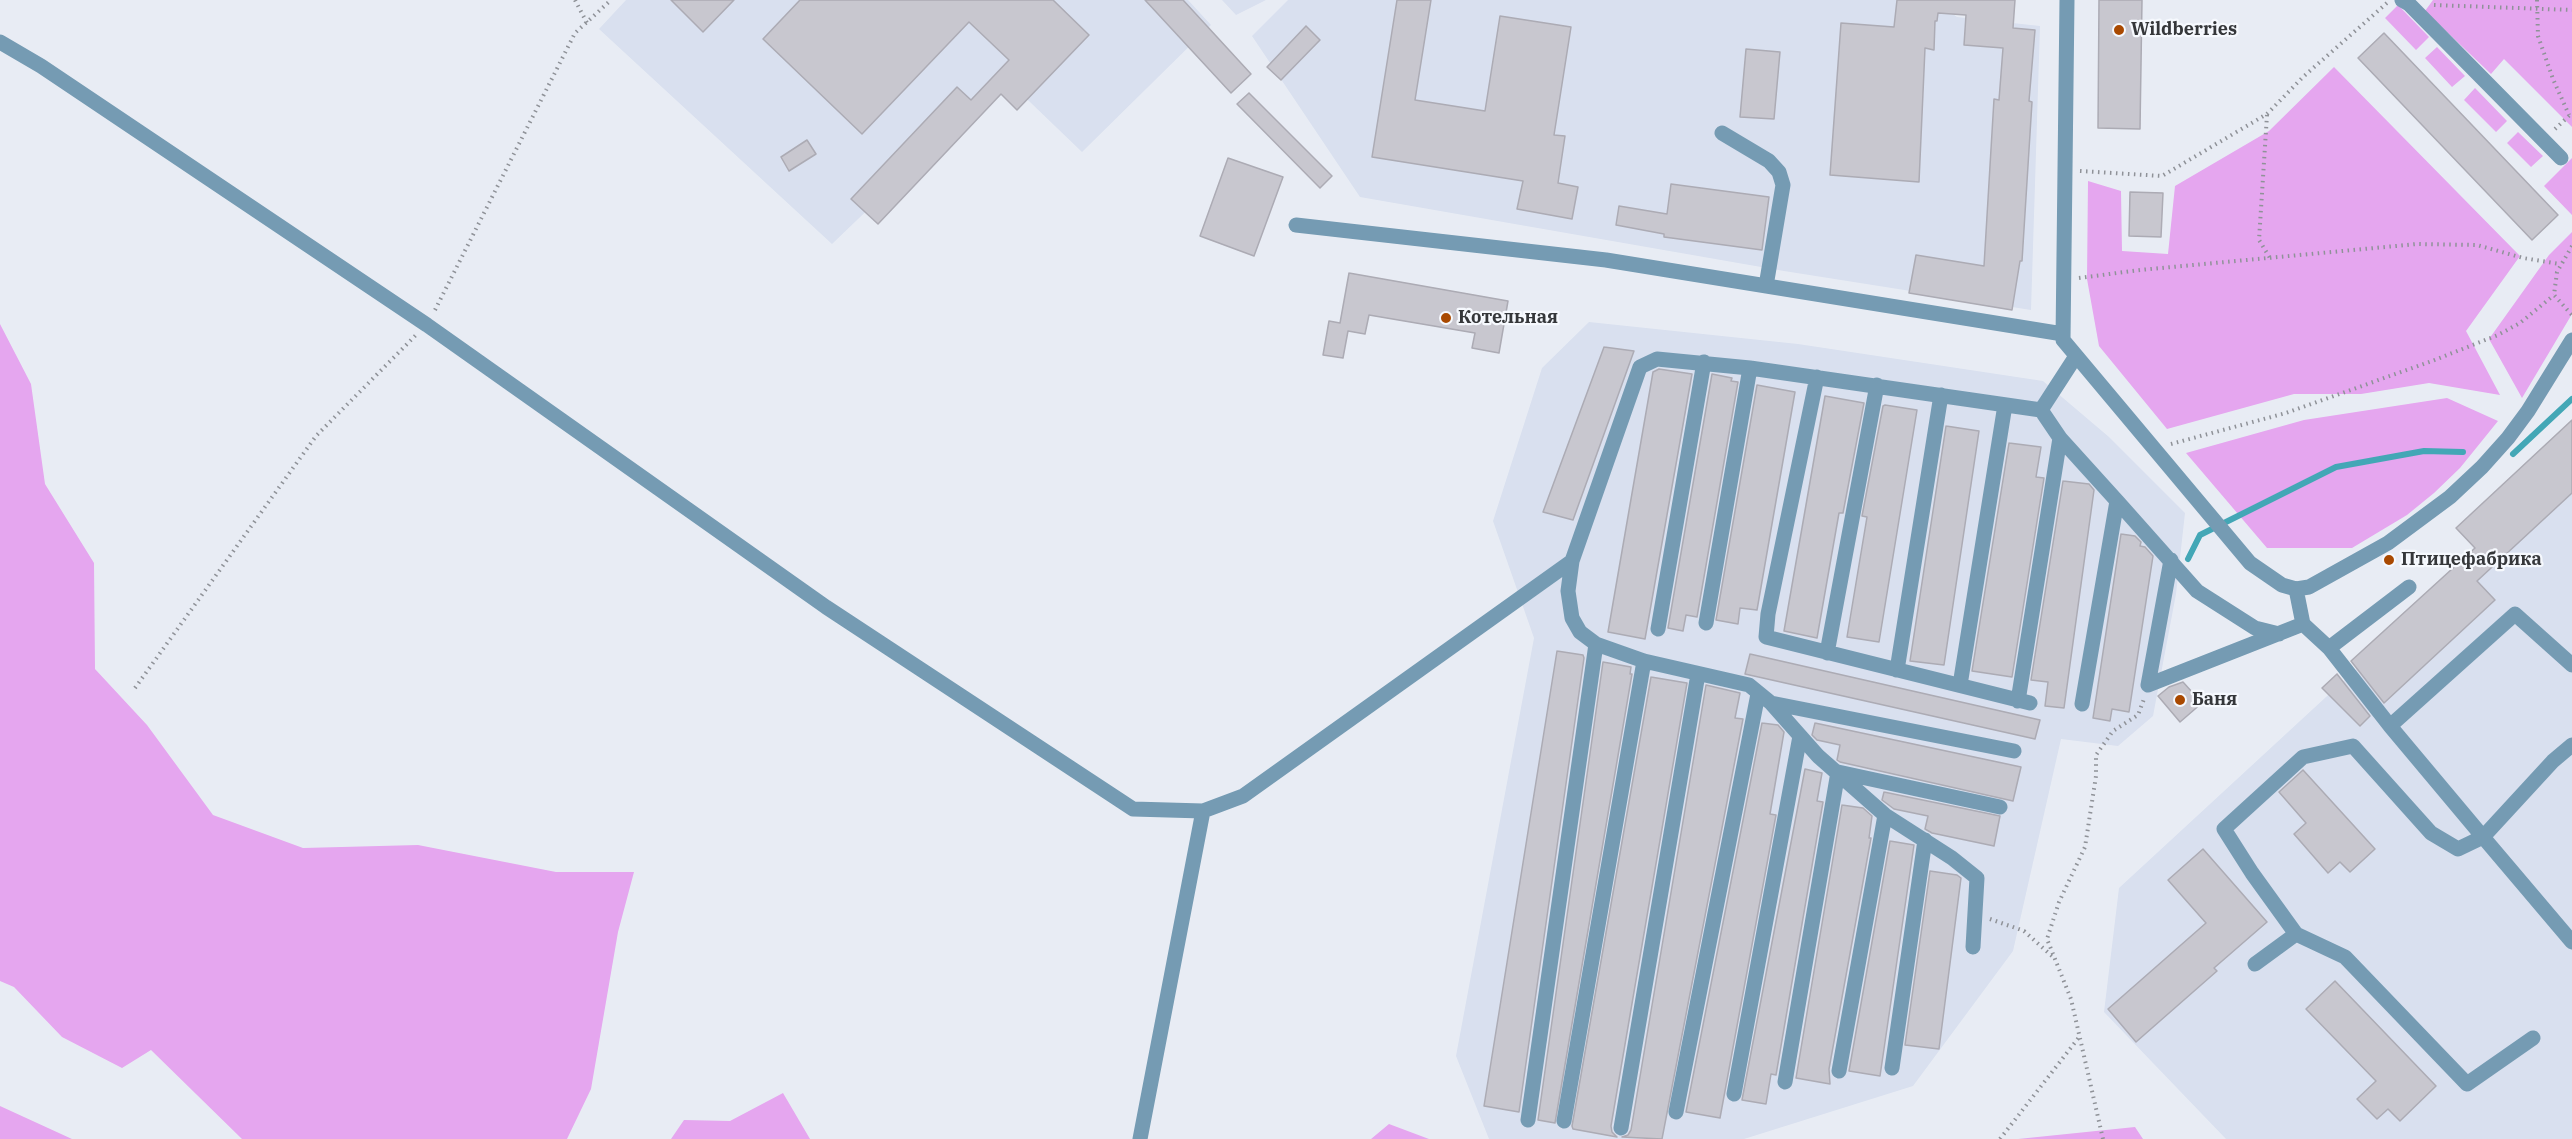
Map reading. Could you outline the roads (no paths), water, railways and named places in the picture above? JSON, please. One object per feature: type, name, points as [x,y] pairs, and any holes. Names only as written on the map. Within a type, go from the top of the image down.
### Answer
[{"type":"street","points":[[2067,0],[2063,337],[2076,356],[2250,563],[2282,585],[2296,589],[2309,587],[2388,543],[2418,523],[2450,497],[2508,438],[2528,411],[2572,340]]},
{"type":"street","points":[[2406,2],[2561,158]]},
{"type":"street","points":[[0,42],[41,66],[427,325],[826,607],[1133,809],[1203,811],[1243,796],[1572,561]]},
{"type":"street","points":[[1722,133],[1769,161],[1779,172],[1784,185],[1766,286]]},
{"type":"street","points":[[1296,225],[1605,260],[2063,337]]},
{"type":"street","points":[[2041,410],[2076,356]]},
{"type":"street","points":[[1973,947],[1977,878],[1952,858],[1885,815],[1818,756],[1749,685],[1644,661],[1596,644],[1580,632],[1572,618],[1568,591],[1572,561],[1640,367],[1657,359],[1704,362],[2041,410],[2060,438],[2197,591],[2254,628],[2279,634]]},
{"type":"street","points":[[1658,629],[1704,362]]},
{"type":"street","points":[[1706,622],[1750,368]]},
{"type":"street","points":[[1817,377],[1768,614],[1766,637],[2024,702],[2060,438]]},
{"type":"street","points":[[1827,653],[1877,385]]},
{"type":"street","points":[[1897,670],[1941,395]]},
{"type":"street","points":[[1960,685],[2005,405]]},
{"type":"street","points":[[2082,704],[2116,501]]},
{"type":"street","points":[[2170,560],[2148,684],[2303,624]]},
{"type":"street","points":[[2329,648],[2409,588]]},
{"type":"street","points":[[2296,589],[2303,624],[2329,648],[2390,726],[2572,942]]},
{"type":"street","points":[[2390,726],[2515,614],[2572,665]]},
{"type":"street","points":[[1528,1120],[1596,644]]},
{"type":"street","points":[[1564,1121],[1644,661]]},
{"type":"street","points":[[1621,1128],[1698,674]]},
{"type":"street","points":[[1765,699],[2014,752]]},
{"type":"street","points":[[1676,1112],[1765,699]]},
{"type":"street","points":[[1734,1094],[1800,736]]},
{"type":"street","points":[[2533,1038],[2467,1084],[2346,957],[2296,934],[2224,829],[2303,757],[2353,746],[2431,833],[2458,849],[2483,837],[2553,761],[2572,745]]},
{"type":"street","points":[[1838,772],[2000,807]]},
{"type":"street","points":[[1785,1082],[1838,772]]},
{"type":"street","points":[[1140,1139],[1203,811]]},
{"type":"street","points":[[1839,1071],[1885,815]]},
{"type":"street","points":[[1893,1068],[1924,840]]},
{"type":"street","points":[[2255,964],[2296,934]]},
{"type":"waterway","points":[[2513,454],[2572,399]]},
{"type":"waterway","points":[[2188,559],[2200,535],[2336,467],[2424,451],[2463,452]]},
{"type":"place","name":"Wildberries","points":[[2119,30]]},
{"type":"place","name":"Котельная","points":[[1446,318]]},
{"type":"place","name":"Птицефабрика","points":[[2389,560]]},
{"type":"place","name":"Баня","points":[[2180,700]]}]
